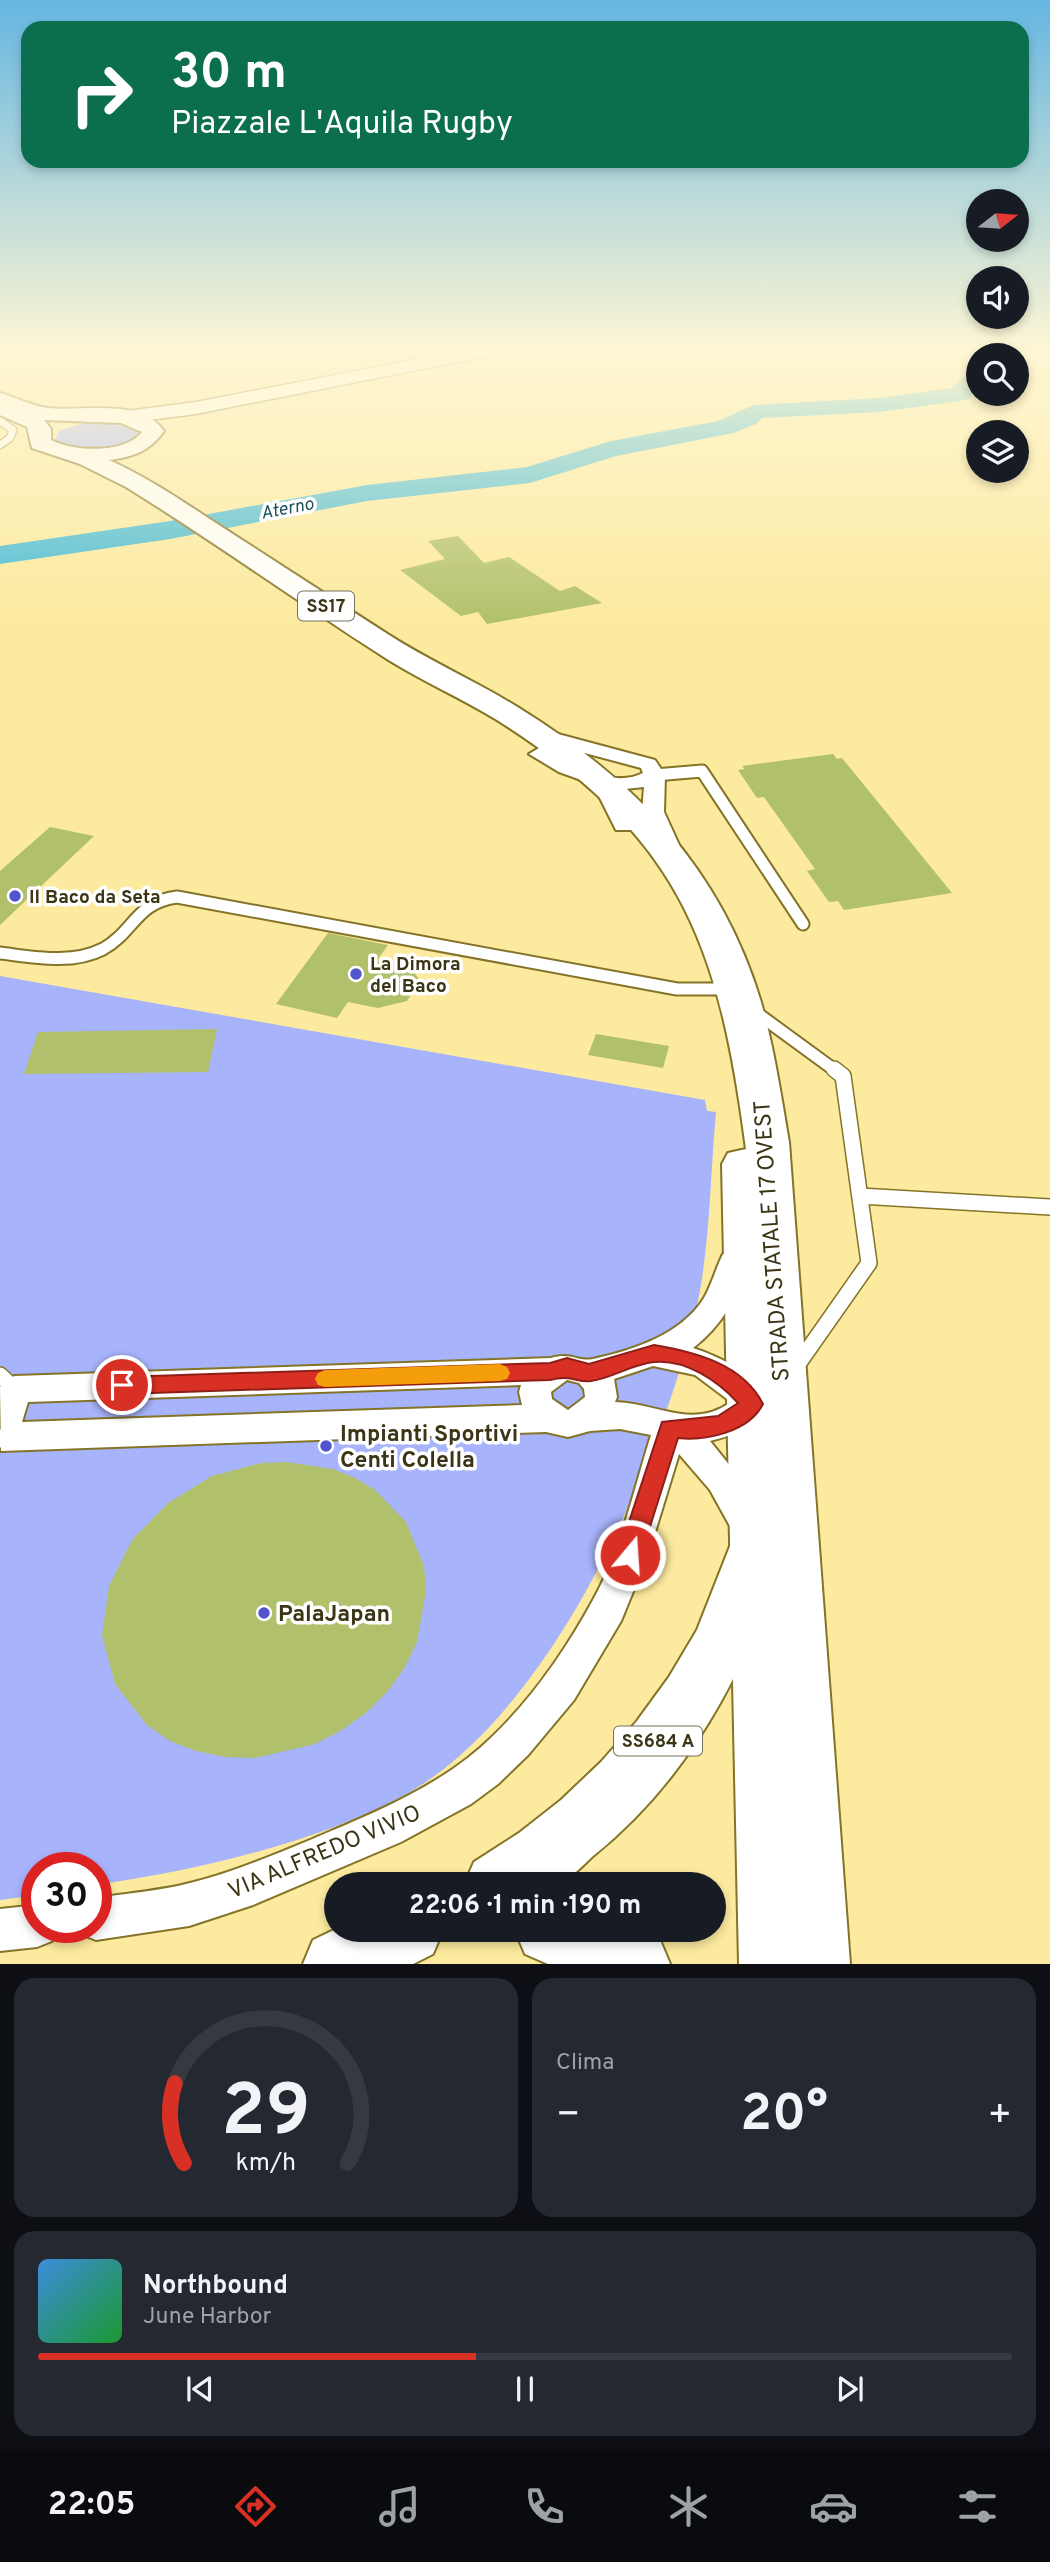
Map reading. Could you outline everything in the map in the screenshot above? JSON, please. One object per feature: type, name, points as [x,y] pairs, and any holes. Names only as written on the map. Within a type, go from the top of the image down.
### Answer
[{"type":"main road","name":"SS17","points":[[41,443],[43,446],[72,454],[106,453],[134,443]]},
{"type":"main road","points":[[128,479],[121,470],[122,459],[141,443]]},
{"type":"main road","name":"STRADA STATALE 17 OVEST","points":[[72,454],[128,479],[165,502],[419,666],[459,699],[540,745],[618,770],[643,820],[680,865],[718,933],[758,1069],[767,1142],[771,1385],[756,1549],[773,1964]]},
{"type":"main road","name":"STRADA STATALE 17 OVEST","points":[[540,745],[624,825],[674,896],[734,994],[746,1213],[786,1475],[816,1964]]},
{"type":"main road","name":"SS684 A","points":[[518,1872],[553,1850],[575,1832],[615,1793],[649,1753],[681,1709],[726,1632],[756,1549]]},
{"type":"main road","points":[[337,1964],[384,1942]]},
{"type":"main road","points":[[580,1942],[636,1964]]},
{"type":"street","points":[[618,770],[648,764],[655,775],[653,812],[680,865]]},
{"type":"street","points":[[618,770],[636,784],[655,775]]},
{"type":"street","points":[[618,770],[624,825]]},
{"type":"street","points":[[746,1213],[730,1278],[718,1306],[698,1327],[654,1354],[589,1373],[567,1367],[550,1371],[7,1382],[0,1439],[551,1418],[570,1422],[590,1417],[621,1415],[670,1428],[689,1430],[734,1420],[771,1385]]},
{"type":"street","points":[[654,1354],[680,1357],[717,1371],[740,1388],[771,1385]]},
{"type":"street","points":[[550,1371],[535,1390],[538,1406],[551,1418]]},
{"type":"street","points":[[589,1373],[601,1387],[603,1395],[596,1411],[590,1417]]},
{"type":"street","points":[[670,1428],[725,1482],[756,1549]]},
{"type":"street","name":"VIA ALFREDO VIVIO","points":[[112,1917],[189,1905],[253,1884],[387,1828],[457,1790],[484,1770],[560,1687],[608,1609],[630,1555],[670,1428]]},
{"type":"street","points":[[0,1930],[21,1928]]},
{"type":"lane","points":[[655,775],[702,771],[803,924]]},
{"type":"lane","points":[[0,953],[60,958],[95,953],[113,942],[145,906],[177,897],[677,989],[734,994],[843,1076],[869,1263],[771,1385]]},
{"type":"lane","points":[[860,1196],[1050,1207]]},
{"type":"shaded area","points":[[59,443],[125,443],[111,448],[86,450]]},
{"type":"shaded area","name":"Impianti Sportivi Centi Colella","points":[[0,976],[705,1100],[707,1111],[716,1112],[707,1240],[695,1315],[678,1377],[625,1515],[590,1584],[550,1650],[505,1709],[456,1759],[403,1796],[332,1828],[213,1863],[112,1882],[112,1852],[21,1852],[21,1897],[0,1900]]},
{"type":"building","points":[[458,536],[484,563],[509,557],[560,591],[575,586],[602,603],[487,624],[478,612],[461,616],[400,570],[445,559],[428,541]]},
{"type":"building","points":[[833,754],[837,759],[842,758],[952,893],[844,910],[838,901],[829,902],[807,871],[815,869],[764,797],[757,798],[738,770],[745,769],[742,766]]},
{"type":"building","name":"Il Baco da Seta","points":[[50,827],[94,836],[0,925],[0,871]]},
{"type":"building","name":"La Dimora del Baco","points":[[328,933],[388,945],[378,959],[410,966],[420,981],[407,1001],[378,1008],[348,1002],[337,1018],[276,1004]]},
{"type":"building","points":[[217,1029],[208,1072],[24,1074],[38,1032]]},
{"type":"building","points":[[596,1034],[669,1046],[663,1068],[588,1055]]},
{"type":"building","name":"PalaJapan","points":[[286,1462],[333,1469],[355,1478],[375,1490],[406,1522],[424,1566],[426,1591],[417,1642],[405,1667],[388,1691],[367,1712],[342,1730],[315,1744],[255,1758],[225,1757],[196,1751],[170,1741],[147,1725],[115,1684],[102,1635],[109,1586],[132,1540],[168,1503],[212,1476],[261,1463]]},
{"type":"waterway","name":"Aterno","points":[[0,555],[170,530],[367,493],[530,475],[611,449],[645,443]]},
{"type":"slow traffic","points":[[325,1379],[500,1373]]},
{"type":"place","name":"Il Baco da Seta","points":[[15,896]]},
{"type":"place","name":"La Dimora del Baco","points":[[356,974]]},
{"type":"place","name":"Impianti Sportivi Centi Colella","points":[[326,1446]]},
{"type":"place","name":"PalaJapan","points":[[264,1613]]},
{"type":"route","points":[[122,1385],[550,1371],[567,1367],[589,1373],[654,1354],[691,1360],[729,1378],[752,1404],[734,1420],[719,1425],[689,1430],[670,1428],[630,1555]]}]
